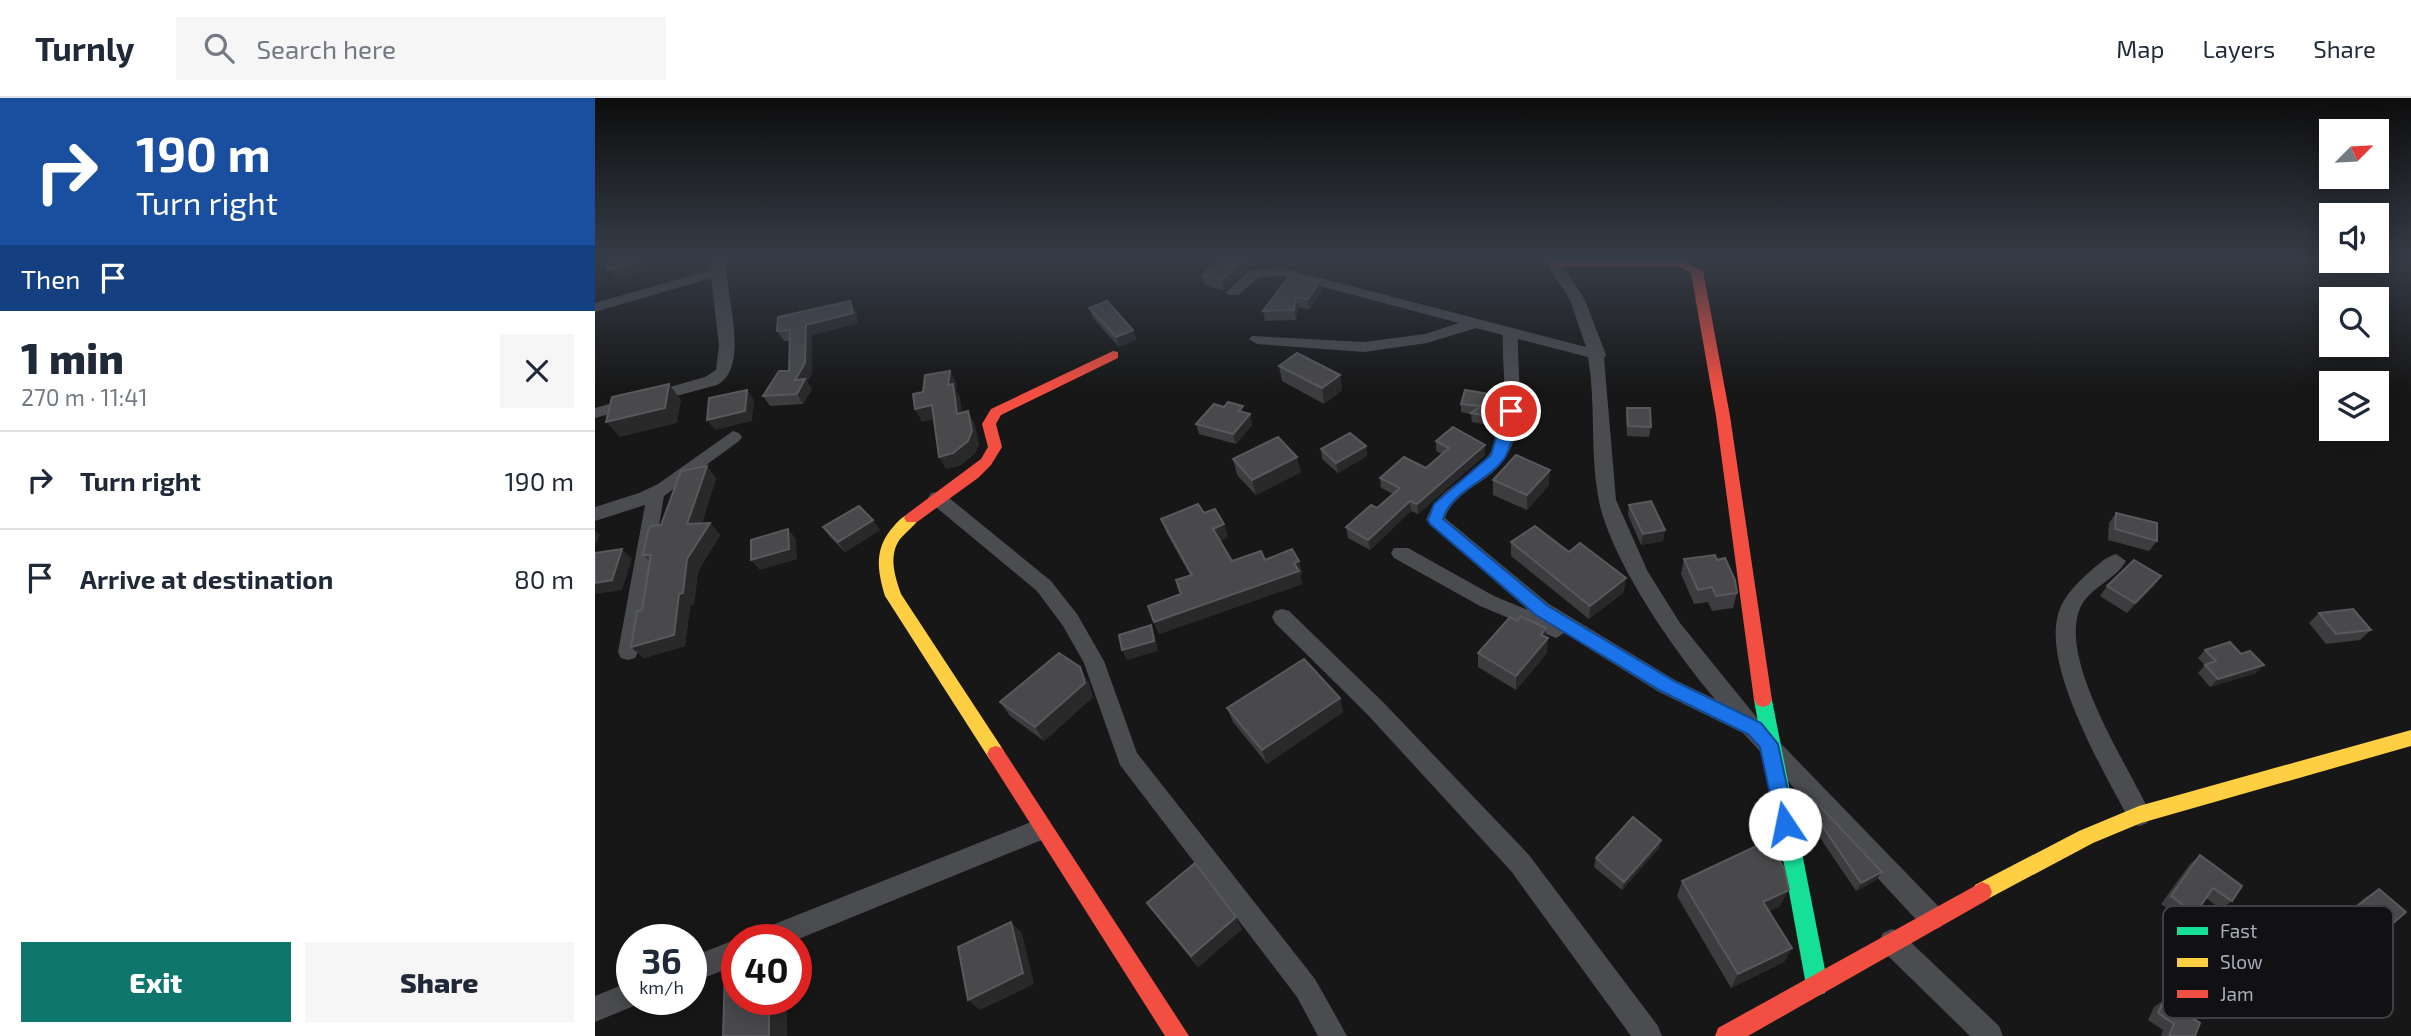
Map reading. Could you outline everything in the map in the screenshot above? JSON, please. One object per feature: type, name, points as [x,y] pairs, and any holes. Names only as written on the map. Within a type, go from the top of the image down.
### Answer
[{"type":"street","points":[[595,308],[616,301]]},
{"type":"street","points":[[595,413],[711,381],[722,374],[726,358],[721,301]]},
{"type":"street","points":[[1384,301],[1598,355]]},
{"type":"street","points":[[1577,301],[1598,355],[1604,481],[1612,517],[1669,627],[1762,736],[1932,918]]},
{"type":"street","points":[[1703,301],[1724,416],[1762,736],[1817,985]]},
{"type":"street","points":[[1257,339],[1364,347],[1427,338],[1472,324]]},
{"type":"street","points":[[1511,334],[1509,357],[1513,398],[1509,425],[1498,457],[1450,496],[1439,508],[1435,520],[1542,610],[1667,686],[1762,736]]},
{"type":"street","points":[[1113,355],[996,412],[989,424],[995,449],[990,458],[937,498],[889,542],[883,557],[893,596],[1041,829],[1178,1036]]},
{"type":"street","points":[[595,514],[656,492],[733,437]]},
{"type":"street","points":[[628,652],[656,492]]},
{"type":"street","points":[[937,498],[1044,586],[1070,620],[1094,661],[1128,758],[1306,988],[1333,1036]]},
{"type":"street","points":[[1401,553],[1487,601],[1618,655]]},
{"type":"street","points":[[2116,561],[2075,599],[2066,621],[2067,637],[2073,671],[2097,734],[2139,815]]},
{"type":"street","points":[[1282,617],[1375,708],[1520,863],[1648,1036]]},
{"type":"street","points":[[1726,1036],[1932,918],[2086,837],[2139,815],[2411,738]]},
{"type":"street","points":[[806,924],[1041,829]]},
{"type":"street","points":[[1892,942],[1989,1036]]},
{"type":"street","points":[[595,1009],[616,1000]]},
{"type":"building","points":[[850,301],[853,313],[806,325],[805,363],[795,380],[805,379],[797,394],[763,396],[779,371],[789,371],[790,330],[777,331],[778,317]]},
{"type":"building","points":[[1107,301],[1133,330],[1116,337],[1089,308]]},
{"type":"building","points":[[1271,301],[1295,301],[1294,310],[1263,311]]},
{"type":"building","points":[[1297,353],[1340,375],[1322,388],[1279,366]]},
{"type":"building","points":[[950,371],[948,385],[953,384],[957,414],[968,411],[972,431],[968,441],[953,453],[939,457],[932,405],[915,409],[913,394],[923,392],[925,375]]},
{"type":"building","points":[[669,384],[665,408],[606,422],[612,397]]},
{"type":"building","points":[[1502,389],[1494,417],[1471,413],[1481,406],[1461,404],[1465,390],[1495,395]]},
{"type":"building","points":[[747,390],[745,411],[707,420],[709,398]]},
{"type":"building","points":[[1228,402],[1243,406],[1239,411],[1250,414],[1233,434],[1196,424],[1214,404],[1224,407]]},
{"type":"building","points":[[1627,408],[1650,408],[1651,427],[1628,426]]},
{"type":"building","points":[[1453,427],[1485,445],[1417,504],[1410,501],[1368,540],[1346,527],[1371,505],[1377,508],[1400,488],[1380,478],[1404,457],[1426,468],[1449,448],[1436,441]]},
{"type":"building","points":[[1350,433],[1366,446],[1336,463],[1321,449]]},
{"type":"building","points":[[1278,437],[1297,457],[1252,480],[1233,459]]},
{"type":"building","points":[[1516,455],[1550,470],[1527,495],[1493,480]]},
{"type":"building","points":[[707,466],[687,524],[710,523],[687,559],[674,635],[631,647],[637,611],[642,610],[651,555],[643,555],[648,530],[651,526],[661,525],[681,471]]},
{"type":"building","points":[[1651,501],[1665,530],[1643,534],[1629,505]]},
{"type":"building","points":[[1198,504],[1204,513],[1215,509],[1224,524],[1213,529],[1232,561],[1261,551],[1265,560],[1292,549],[1299,561],[1294,563],[1299,571],[1154,622],[1148,606],[1181,594],[1176,580],[1192,575],[1161,519]]},
{"type":"building","points":[[859,506],[873,520],[838,542],[823,527]]},
{"type":"building","points":[[2116,513],[2157,523],[2157,541],[2115,529]]},
{"type":"building","points":[[1535,526],[1569,552],[1580,543],[1626,578],[1590,606],[1511,542]]},
{"type":"building","points":[[788,529],[789,549],[751,560],[751,540]]},
{"type":"building","points":[[622,549],[612,580],[595,583],[595,553]]},
{"type":"building","points":[[1715,555],[1717,560],[1725,558],[1735,580],[1737,593],[1716,596],[1712,587],[1698,590],[1684,559]]},
{"type":"building","points":[[2134,560],[2161,576],[2135,603],[2107,586]]},
{"type":"building","points":[[2353,609],[2371,630],[2336,634],[2319,613]]},
{"type":"building","points":[[1520,616],[1546,628],[1541,635],[1548,638],[1516,676],[1478,653],[1510,617],[1517,621]]},
{"type":"building","points":[[1151,625],[1154,641],[1122,650],[1119,635]]},
{"type":"building","points":[[2230,642],[2241,654],[2250,651],[2264,665],[2218,679],[2205,665],[2216,661],[2205,650]]},
{"type":"building","points":[[1059,653],[1080,667],[1085,683],[1035,727],[1000,702]]},
{"type":"building","points":[[1304,659],[1340,698],[1262,750],[1227,708]]},
{"type":"building","points":[[1813,799],[1882,872],[1861,883],[1806,802]]},
{"type":"building","points":[[1633,817],[1661,840],[1624,882],[1596,858]]},
{"type":"building","points":[[1767,841],[1784,868],[1789,890],[1763,902],[1792,948],[1738,974],[1682,881]]},
{"type":"building","points":[[2200,855],[2242,886],[2232,901],[2213,888],[2201,906],[2184,906],[2171,896]]},
{"type":"building","points":[[1195,863],[1236,917],[1191,956],[1147,903]]},
{"type":"building","points":[[2379,889],[2406,912],[2393,923],[2393,906],[2357,906]]},
{"type":"building","points":[[1011,922],[1023,973],[968,1000],[958,947]]},
{"type":"building","points":[[2163,1002],[2163,1016],[2158,1013]]},
{"type":"building","points":[[724,1015],[769,1015],[769,1036],[723,1036]]},
{"type":"building","points":[[2165,1018],[2192,1018],[2200,1023],[2195,1036],[2169,1036],[2174,1024]]},
{"type":"traffic: fast","points":[[1763,700],[1817,985]]},
{"type":"traffic: slow","points":[[912,518],[894,536],[886,553],[886,572],[893,596],[996,754]]},
{"type":"traffic: slow","points":[[1982,892],[2086,837],[2139,815],[2411,738]]},
{"type":"traffic: jam","points":[[1702,301],[1723,416],[1763,700]]},
{"type":"traffic: jam","points":[[912,518],[986,462],[995,447],[989,424],[996,412],[1113,355]]},
{"type":"traffic: jam","points":[[996,754],[1178,1036]]},
{"type":"traffic: jam","points":[[1726,1036],[1982,892]]},
{"type":"route","points":[[1511,411],[1498,457],[1450,496],[1436,512],[1435,520],[1542,610],[1667,686],[1755,729],[1769,744],[1785,824]]}]
